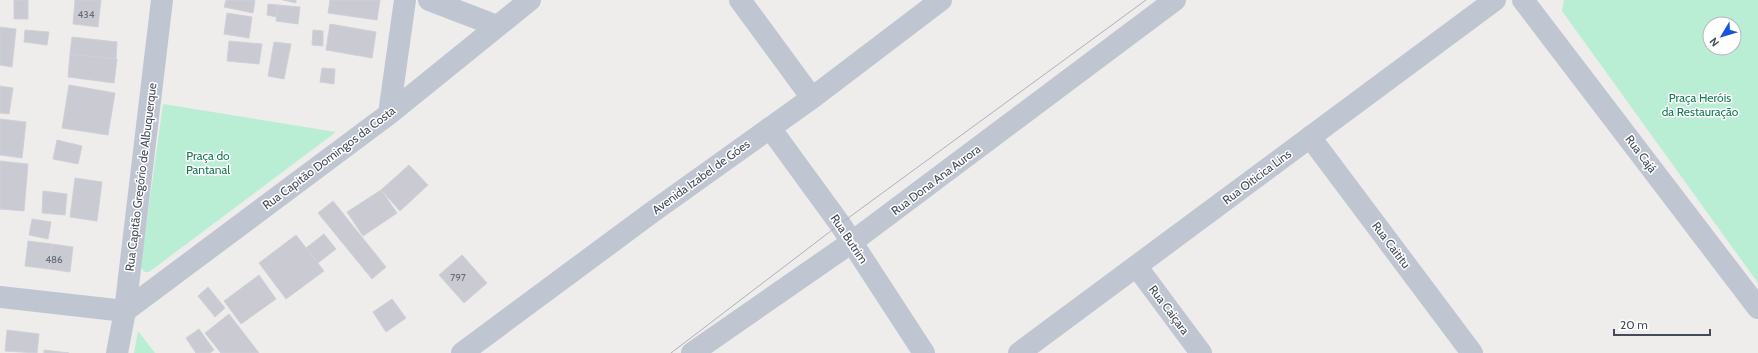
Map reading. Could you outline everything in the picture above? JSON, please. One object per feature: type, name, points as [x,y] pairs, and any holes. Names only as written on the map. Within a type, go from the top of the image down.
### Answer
[{"type":"street","name":"Rua Capitão Gregório de Albuquerque","points":[[117,353],[125,311],[162,0]]},
{"type":"street","points":[[389,114],[405,0]]},
{"type":"street","points":[[429,0],[497,26]]},
{"type":"street","name":"Rua Capitão Domingos da Costa","points":[[125,311],[389,114],[530,0]]},
{"type":"street","points":[[740,0],[812,98]]},
{"type":"street","name":"Avenida Izabel de Góes","points":[[462,353],[638,222],[812,98],[941,0]]},
{"type":"street","name":"Rua Dona Ana Aurora","points":[[692,353],[852,242],[1175,0]]},
{"type":"street","name":"Rua Oiticica Lins","points":[[1019,353],[1137,267],[1495,0]]},
{"type":"street","name":"Rua Cajá","points":[[1523,0],[1758,308]]},
{"type":"street","name":"Rua Butrim","points":[[770,128],[852,242],[924,353]]},
{"type":"street","name":"Rua Caititu","points":[[1310,137],[1472,353]]},
{"type":"street","name":"Rua Caiçara","points":[[1137,267],[1201,353]]},
{"type":"street","points":[[0,297],[125,311]]},
{"type":"green space","name":"Praça Heróis da Restauração","points":[[1564,0],[1758,0],[1758,283],[1562,11]]},
{"type":"green space","name":"Praça do Pantanal","points":[[163,104],[336,132],[149,272],[145,272],[141,268],[141,264]]},
{"type":"green space","points":[[138,331],[155,353],[134,353]]},
{"type":"building","points":[[14,0],[28,0],[28,19],[14,19]]},
{"type":"building","points":[[75,0],[101,0],[98,27],[73,24]]},
{"type":"building","points":[[226,0],[255,0],[253,13],[224,7]]},
{"type":"building","points":[[283,0],[296,0],[296,3]]},
{"type":"building","points":[[330,0],[380,0],[377,20],[328,13]]},
{"type":"building","points":[[268,4],[278,5],[277,17],[267,15]]},
{"type":"building","points":[[278,5],[300,7],[298,24],[276,21]]},
{"type":"building","points":[[227,13],[252,17],[249,38],[224,34]]},
{"type":"building","points":[[330,24],[376,32],[372,58],[326,50]]},
{"type":"building","points":[[0,27],[16,29],[12,67],[0,65]]},
{"type":"building","points":[[25,30],[49,32],[47,45],[24,42]]},
{"type":"building","points":[[313,30],[323,31],[323,46],[312,45]]},
{"type":"building","points":[[72,37],[117,42],[116,59],[70,54]]},
{"type":"building","points":[[229,41],[262,44],[259,64],[227,61]]},
{"type":"building","points":[[274,42],[291,44],[284,79],[268,76]]},
{"type":"building","points":[[70,54],[117,59],[114,83],[68,77]]},
{"type":"building","points":[[322,68],[335,69],[334,84],[320,82]]},
{"type":"building","points":[[69,85],[115,93],[108,135],[62,128]]},
{"type":"building","points":[[0,86],[13,88],[9,114],[0,113]]},
{"type":"building","points":[[0,119],[26,122],[22,158],[0,155]]},
{"type":"building","points":[[57,140],[82,146],[78,164],[53,159]]},
{"type":"building","points":[[0,161],[28,164],[24,211],[0,209]]},
{"type":"building","points":[[409,165],[428,185],[400,211],[381,190]]},
{"type":"building","points":[[75,178],[102,182],[97,221],[70,217]]},
{"type":"building","points":[[381,190],[397,213],[363,236],[347,212]]},
{"type":"building","points":[[43,191],[67,194],[65,215],[42,213]]},
{"type":"building","points":[[333,201],[386,267],[372,279],[318,213]]},
{"type":"building","points":[[32,219],[51,222],[48,239],[29,235]]},
{"type":"building","points":[[324,234],[336,249],[318,263],[306,248]]},
{"type":"building","points":[[296,235],[324,271],[286,299],[259,263]]},
{"type":"building","points":[[28,241],[52,244],[49,269],[25,266]]},
{"type":"building","points":[[52,244],[73,247],[70,272],[49,269]]},
{"type":"building","points":[[462,255],[487,283],[464,303],[439,275]]},
{"type":"building","points":[[259,275],[276,299],[241,324],[224,301]]},
{"type":"building","points":[[208,287],[225,308],[215,317],[198,296]]},
{"type":"building","points":[[392,299],[406,318],[386,332],[373,312]]},
{"type":"building","points":[[229,314],[259,353],[221,353],[205,333]]},
{"type":"building","points":[[199,329],[214,350],[210,353],[196,353],[186,338]]},
{"type":"building","points":[[7,330],[39,334],[37,353],[5,351]]},
{"type":"building","points":[[44,350],[69,353],[44,353]]},
{"type":"tram line","points":[[671,353],[840,224],[1146,0]]}]
